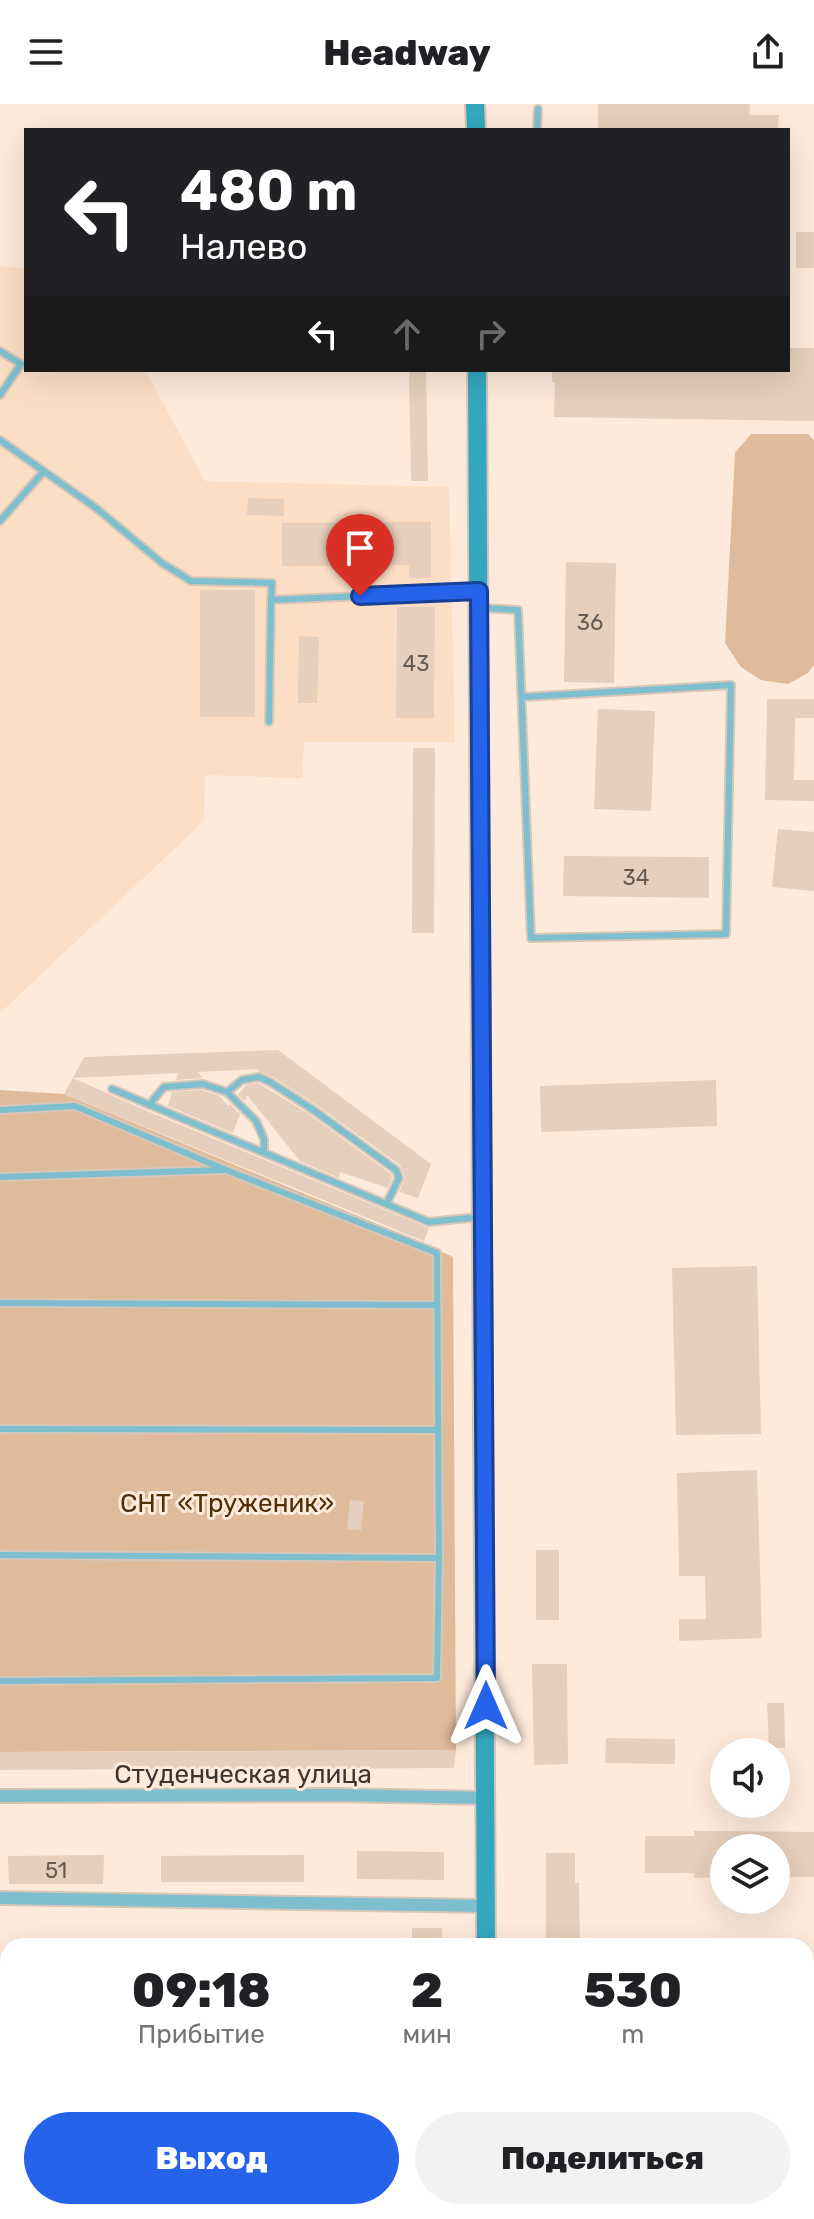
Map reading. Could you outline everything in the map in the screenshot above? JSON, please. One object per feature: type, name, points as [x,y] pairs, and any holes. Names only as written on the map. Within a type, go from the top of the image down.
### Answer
[{"type":"main road","points":[[475,104],[476,128]]},
{"type":"main road","points":[[477,372],[486,1938]]},
{"type":"street","name":"Студенческая улица","points":[[0,1796],[486,1798]]},
{"type":"street","points":[[0,1898],[486,1906]]},
{"type":"lane","points":[[537,128],[538,109]]},
{"type":"lane","points":[[0,351],[21,364],[0,395]]},
{"type":"lane","points":[[0,440],[96,508],[162,563],[191,581],[272,583],[269,722]]},
{"type":"lane","points":[[0,521],[44,471]]},
{"type":"lane","points":[[271,600],[479,600],[518,610],[531,938],[726,934],[731,685],[522,697]]},
{"type":"lane","points":[[227,1092],[242,1080],[259,1077],[312,1109],[396,1170],[399,1178],[387,1203]]},
{"type":"lane","points":[[149,1105],[164,1087],[203,1084],[227,1092],[256,1121],[264,1139],[264,1152]]},
{"type":"lane","points":[[112,1089],[429,1222],[483,1217]]},
{"type":"lane","points":[[0,1110],[75,1106],[226,1170],[437,1253],[439,1558],[437,1678],[0,1681]]},
{"type":"lane","points":[[0,1177],[226,1170]]},
{"type":"lane","points":[[0,1303],[436,1305]]},
{"type":"lane","points":[[0,1429],[438,1430]]},
{"type":"lane","points":[[0,1555],[439,1558]]},
{"type":"shaded area","points":[[0,266],[24,269],[24,372],[146,372],[205,481],[449,487],[455,742],[304,742],[302,778],[205,775],[204,821],[0,1013]]},
{"type":"green space","points":[[751,434],[808,434],[814,440],[814,665],[808,673],[788,684],[761,680],[741,667],[725,643],[735,453]]},
{"type":"green space","name":"СНТ «Труженик»","points":[[0,1090],[64,1094],[453,1257],[456,1750],[0,1752]]},
{"type":"building","points":[[598,104],[750,104],[749,115],[779,115],[778,128],[598,128]]},
{"type":"building","points":[[796,232],[814,232],[814,268],[796,268]]},
{"type":"building","points":[[790,348],[814,348],[814,421],[554,417],[555,382],[552,382],[552,372],[790,372]]},
{"type":"building","points":[[409,372],[426,372],[428,481],[411,481]]},
{"type":"building","points":[[248,498],[284,499],[284,516],[247,515]]},
{"type":"building","points":[[431,522],[431,578],[409,578],[409,565],[282,566],[282,523]]},
{"type":"building","points":[[566,562],[616,563],[614,683],[564,682]]},
{"type":"building","points":[[200,590],[255,590],[255,717],[200,717]]},
{"type":"building","points":[[397,607],[435,607],[434,718],[396,718]]},
{"type":"building","points":[[299,636],[319,637],[317,703],[298,703]]},
{"type":"building","points":[[767,699],[814,699],[814,718],[795,718],[794,780],[814,780],[814,801],[765,800]]},
{"type":"building","points":[[598,709],[655,711],[651,811],[594,809]]},
{"type":"building","points":[[413,748],[435,748],[434,933],[412,933]]},
{"type":"building","points":[[778,829],[814,832],[814,891],[772,887]]},
{"type":"building","points":[[564,856],[709,857],[709,898],[563,896]]},
{"type":"building","points":[[278,1050],[431,1164],[418,1198],[399,1192],[405,1178],[400,1165],[315,1104],[273,1077],[257,1071],[259,1069],[198,1072],[203,1078],[176,1080],[178,1073],[73,1078],[429,1228],[424,1241],[64,1094],[84,1057]]},
{"type":"building","points":[[716,1080],[717,1126],[541,1132],[540,1086]]},
{"type":"building","points":[[258,1083],[309,1114],[391,1174],[388,1188],[340,1172],[339,1178],[300,1161],[247,1095],[245,1101],[238,1095],[246,1085]]},
{"type":"building","points":[[202,1090],[219,1096],[240,1114],[233,1133],[168,1106],[172,1092]]},
{"type":"building","points":[[757,1266],[761,1434],[676,1435],[672,1268]]},
{"type":"building","points":[[757,1470],[762,1638],[679,1641],[679,1619],[706,1619],[705,1576],[679,1576],[677,1473]]},
{"type":"building","points":[[350,1500],[364,1501],[361,1530],[347,1529]]},
{"type":"building","points":[[536,1550],[559,1550],[559,1620],[536,1620]]},
{"type":"building","points":[[532,1664],[567,1664],[568,1764],[534,1765]]},
{"type":"building","points":[[767,1703],[784,1703],[785,1738],[769,1738]]},
{"type":"building","points":[[606,1738],[675,1739],[675,1764],[605,1763]]},
{"type":"building","points":[[456,1750],[454,1768],[0,1770],[0,1752]]},
{"type":"building","points":[[694,1831],[814,1832],[814,1877],[790,1877],[790,1834],[710,1834],[710,1877],[694,1878],[694,1873],[645,1873],[645,1836],[694,1836]]},
{"type":"building","points":[[357,1851],[444,1852],[444,1880],[357,1879]]},
{"type":"building","points":[[546,1853],[575,1853],[580,1938],[546,1938]]},
{"type":"building","points":[[104,1855],[103,1884],[9,1884],[8,1856]]},
{"type":"building","points":[[304,1855],[304,1882],[161,1882],[161,1856]]},
{"type":"building","points":[[412,1928],[442,1928],[442,1938],[412,1938]]},
{"type":"route","points":[[360,596],[479,591],[486,1706]]}]
